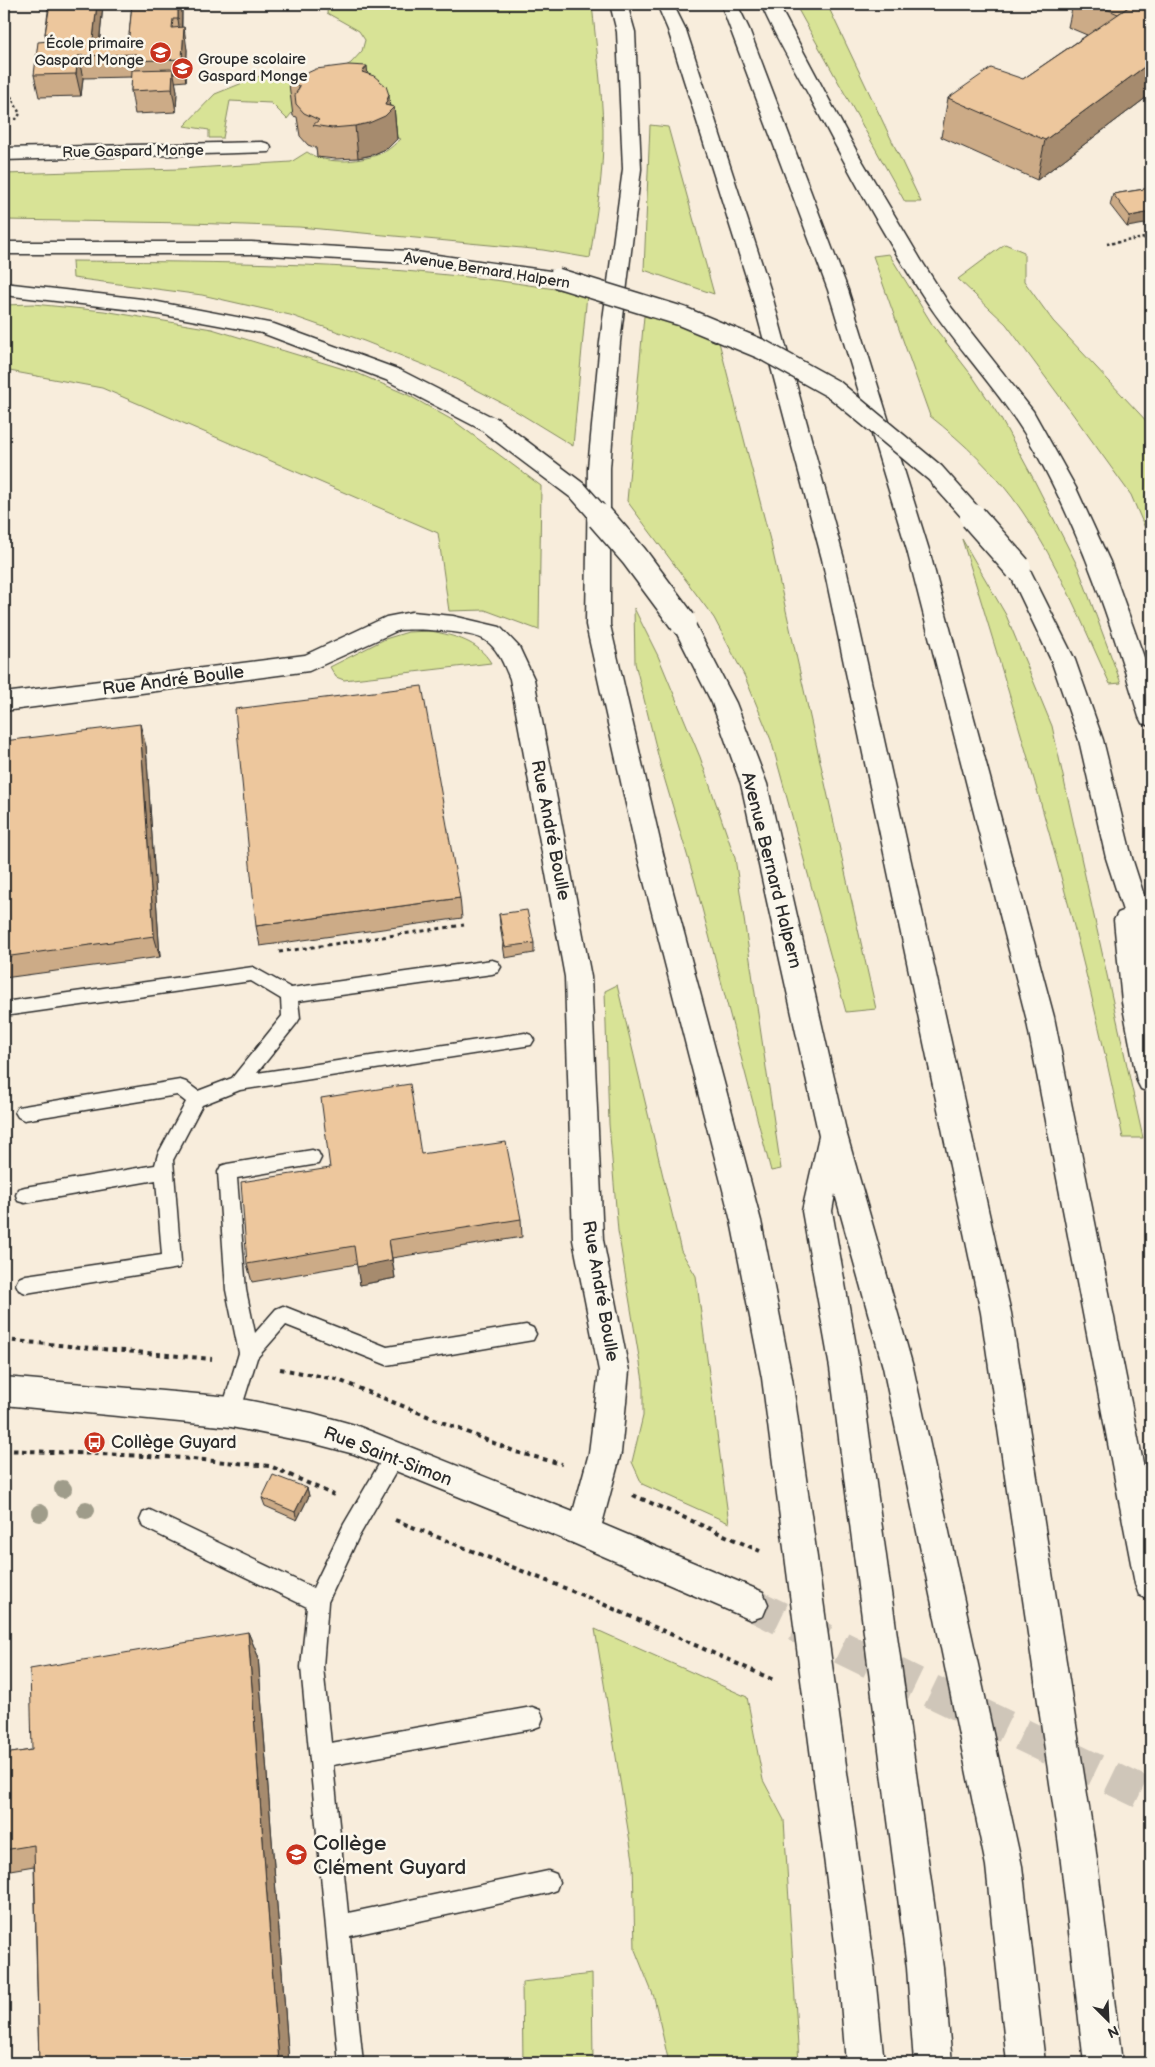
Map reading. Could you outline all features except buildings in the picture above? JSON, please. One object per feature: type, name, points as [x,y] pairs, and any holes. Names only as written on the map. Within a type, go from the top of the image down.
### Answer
[{"type":"main road","points":[[619,4],[626,32],[632,169],[610,342],[599,468],[598,625],[651,858],[746,1221],[777,1378],[855,1957],[865,2063]]},
{"type":"main road","points":[[665,4],[677,30],[761,292],[833,559],[996,1313],[1077,1845],[1103,2063]]},
{"type":"main road","points":[[729,4],[838,290],[918,550],[1040,1017],[1151,1584]]},
{"type":"main road","points":[[768,4],[885,218],[935,298],[1025,416],[1080,515],[1130,643],[1151,717]]},
{"type":"main road","name":"Rue Gaspard Monge","points":[[4,154],[262,148]]},
{"type":"main road","name":"Avenue Bernard Halpern","points":[[4,248],[192,247],[409,257],[557,278],[681,316],[761,349],[835,390],[935,473],[1018,568],[1063,660],[1088,731],[1119,858]]},
{"type":"main road","name":"Avenue Bernard Halpern","points":[[4,291],[25,290],[142,305],[267,328],[393,375],[490,425],[579,492],[634,556],[683,622],[724,703],[754,784],[833,1135],[898,1367],[1004,1866],[1026,2063]]},
{"type":"main road","name":"Rue André Boulle","points":[[4,702],[309,663],[394,623],[412,620],[453,624],[492,633],[512,653],[522,679],[578,977],[588,1240],[614,1371],[605,1453],[584,1532]]},
{"type":"main road","points":[[1119,858],[1151,958]]},
{"type":"main road","points":[[1119,858],[1136,1002],[1151,1081]]},
{"type":"main road","points":[[833,1135],[817,1211],[847,1378],[924,1958],[933,2063]]},
{"type":"main road","name":"Rue Saint-Simon","points":[[4,1392],[231,1412],[312,1428],[355,1440],[584,1532],[751,1604]]},
{"type":"lane","points":[[4,1010],[252,974],[289,995],[492,967]]},
{"type":"lane","points":[[238,1083],[291,1018],[289,995]]},
{"type":"lane","points":[[26,1284],[172,1262],[164,1160],[196,1100],[238,1083],[525,1040]]},
{"type":"lane","points":[[24,1112],[180,1087],[196,1100]]},
{"type":"lane","points":[[249,1353],[236,1290],[227,1172],[312,1158]]},
{"type":"lane","points":[[25,1195],[165,1171]]},
{"type":"lane","points":[[231,1412],[249,1353],[283,1315],[387,1356],[526,1334]]},
{"type":"lane","points":[[351,2063],[312,1667],[318,1601],[351,1531],[395,1456]]},
{"type":"lane","points":[[150,1520],[318,1601]]},
{"type":"lane","points":[[321,1756],[532,1718]]},
{"type":"lane","points":[[338,1927],[548,1882]]},
{"type":"path","points":[[4,83],[20,114],[11,126]]},
{"type":"path","points":[[1107,244],[1151,237]]},
{"type":"path","points":[[4,1340],[31,1341]]},
{"type":"path","points":[[4,1450],[170,1456],[270,1466],[364,1509],[482,1553],[645,1622],[781,1684]]},
{"type":"path","points":[[516,1452],[568,1466]]},
{"type":"path","points":[[628,1493],[761,1551]]},
{"type":"green space","points":[[328,4],[592,4],[601,98],[603,145],[599,194],[590,258],[543,250],[299,227],[4,220],[4,174],[179,169],[291,162],[307,152],[325,159],[346,161],[367,158],[388,150],[401,139],[391,135],[389,114],[295,109],[287,119],[271,103],[230,101],[223,138],[209,138],[209,130],[184,126],[215,94],[260,76],[318,80],[351,63],[362,51],[365,40],[359,31],[327,13]]},
{"type":"green space","points":[[795,4],[827,4],[921,202],[905,202]]},
{"type":"green space","points":[[650,125],[668,127],[714,294],[644,270]]},
{"type":"green space","points":[[1005,244],[1024,252],[1024,281],[1053,321],[1151,426],[1151,542],[1131,495],[1072,413],[1006,324],[958,279]]},
{"type":"green space","points":[[889,254],[932,324],[973,377],[1001,419],[1033,478],[1078,567],[1121,683],[1110,684],[1048,552],[1013,498],[980,460],[930,416],[873,256]]},
{"type":"green space","points":[[72,261],[354,267],[518,283],[587,294],[573,446],[506,405],[442,372],[364,341],[290,315],[202,295],[73,278]]},
{"type":"green space","points":[[33,304],[104,311],[212,329],[357,373],[408,395],[454,421],[541,486],[539,630],[485,610],[449,611],[438,533],[102,388],[4,370],[4,305]]},
{"type":"green space","points":[[644,316],[680,325],[718,338],[771,544],[876,1009],[846,1012],[771,740],[745,677],[714,618],[627,501]]},
{"type":"green space","points":[[962,539],[1006,615],[1052,726],[1143,1138],[1123,1138],[1089,986],[1050,836]]},
{"type":"green space","points":[[634,608],[658,656],[700,757],[735,858],[781,1169],[771,1171],[694,878],[661,767],[635,663]]},
{"type":"green space","points":[[431,631],[449,635],[473,645],[480,649],[491,663],[344,680],[336,677],[330,667],[385,639],[408,632]]},
{"type":"green space","points":[[617,985],[681,1251],[696,1276],[729,1523],[642,1484],[632,1462],[643,1416],[643,1381],[618,1231],[609,1124],[605,991]]},
{"type":"green space","points":[[595,1629],[747,1697],[763,1780],[784,1820],[799,2063],[669,2063],[654,1997],[635,1950],[633,1860]]},
{"type":"green space","points":[[592,1974],[593,2063],[523,2063],[522,1982]]},
{"type":"tunnel","points":[[751,1604],[1151,1797]]},
{"type":"place","name":"École primaire Gaspard Monge","points":[[160,52]]},
{"type":"place","name":"Groupe scolaire Gaspard Monge","points":[[182,68]]},
{"type":"place","name":"Collège Guyard","points":[[95,1442]]},
{"type":"place","name":"Collège Clément Guyard","points":[[297,1855]]}]
